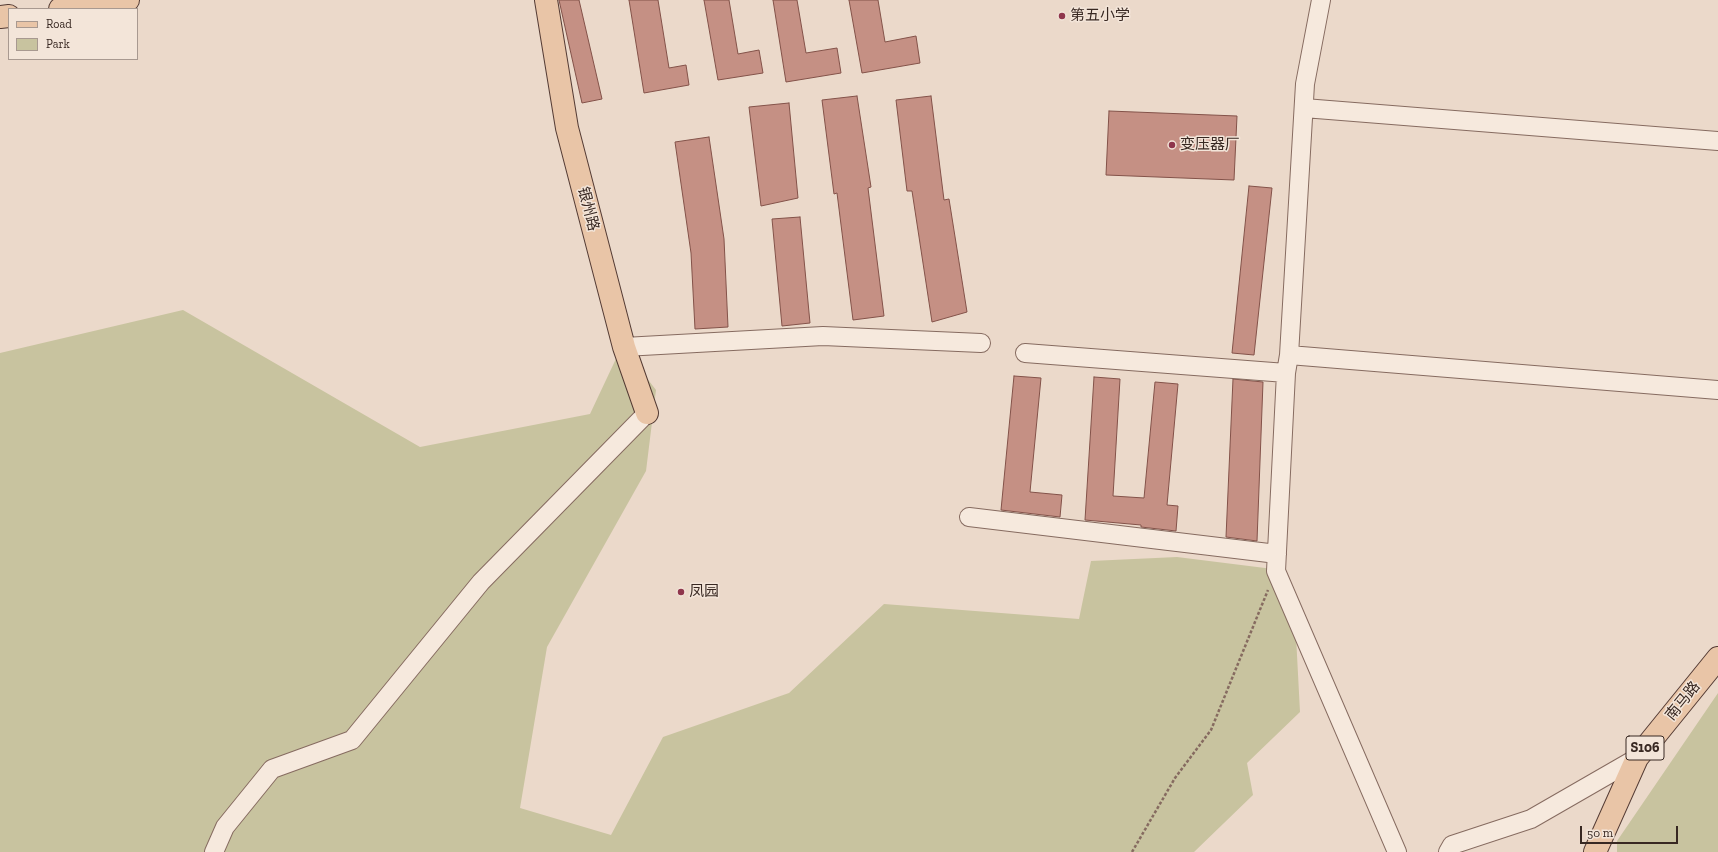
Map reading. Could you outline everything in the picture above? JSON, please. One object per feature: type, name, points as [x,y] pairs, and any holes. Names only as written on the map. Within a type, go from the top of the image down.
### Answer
[{"type":"main road","points":[[68,8],[128,0]]},
{"type":"main road","name":"银州路","points":[[546,0],[568,128],[624,347],[648,413]]},
{"type":"main road","name":"南马路","points":[[1595,852],[1637,758],[1718,658]]},
{"type":"street","points":[[1321,0],[1305,84],[1289,355],[1286,373],[1276,563],[1397,852]]},
{"type":"street","points":[[1304,108],[1718,141]]},
{"type":"street","points":[[624,347],[823,336],[981,343]]},
{"type":"street","points":[[1025,353],[1286,373]]},
{"type":"street","points":[[1289,355],[1718,390]]},
{"type":"street","points":[[214,852],[225,826],[272,769],[352,740],[480,582],[648,413]]},
{"type":"street","points":[[969,517],[1276,563]]},
{"type":"street","points":[[1448,852],[1452,845],[1531,819],[1637,758]]},
{"type":"path","points":[[1132,852],[1175,778],[1211,730],[1276,563]]},
{"type":"green space","points":[[183,310],[420,447],[590,414],[622,346],[656,390],[646,471],[547,647],[520,808],[611,835],[663,737],[789,693],[884,604],[1079,619],[1091,561],[1177,557],[1273,569],[1296,636],[1300,712],[1247,763],[1253,795],[1194,852],[0,852],[0,353]]},
{"type":"green space","points":[[1718,693],[1718,852],[1617,852],[1617,841]]},
{"type":"building","points":[[559,0],[579,0],[602,99],[582,103]]},
{"type":"building","points":[[629,0],[658,0],[669,68],[686,65],[689,85],[644,93]]},
{"type":"building","points":[[704,0],[729,0],[738,54],[759,50],[763,73],[718,80]]},
{"type":"building","points":[[773,0],[797,0],[806,53],[837,48],[841,73],[786,82]]},
{"type":"building","points":[[849,0],[878,0],[885,42],[916,36],[920,63],[862,73]]},
{"type":"building","points":[[857,96],[871,187],[868,188],[884,316],[853,320],[837,193],[834,194],[822,100]]},
{"type":"building","points":[[931,96],[944,200],[949,199],[967,312],[932,322],[912,191],[907,191],[896,100]]},
{"type":"building","points":[[789,103],[798,198],[761,206],[749,107]]},
{"type":"building","name":"变压器厂","points":[[1109,111],[1237,116],[1234,180],[1106,175]]},
{"type":"building","points":[[709,137],[724,239],[728,327],[695,329],[691,253],[675,142]]},
{"type":"building","points":[[1249,186],[1272,188],[1254,355],[1232,353]]},
{"type":"building","points":[[800,217],[810,323],[782,326],[772,219]]},
{"type":"building","points":[[1014,376],[1041,378],[1030,492],[1062,495],[1060,517],[1001,510]]},
{"type":"building","points":[[1094,377],[1120,379],[1113,496],[1144,498],[1155,382],[1178,384],[1167,505],[1178,506],[1176,531],[1141,527],[1141,525],[1085,520]]},
{"type":"building","points":[[1233,379],[1263,382],[1257,541],[1226,537]]},
{"type":"place","name":"第五小学","points":[[1062,16]]},
{"type":"place","name":"变压器厂","points":[[1172,145]]},
{"type":"place","name":"凤园","points":[[681,592]]}]
